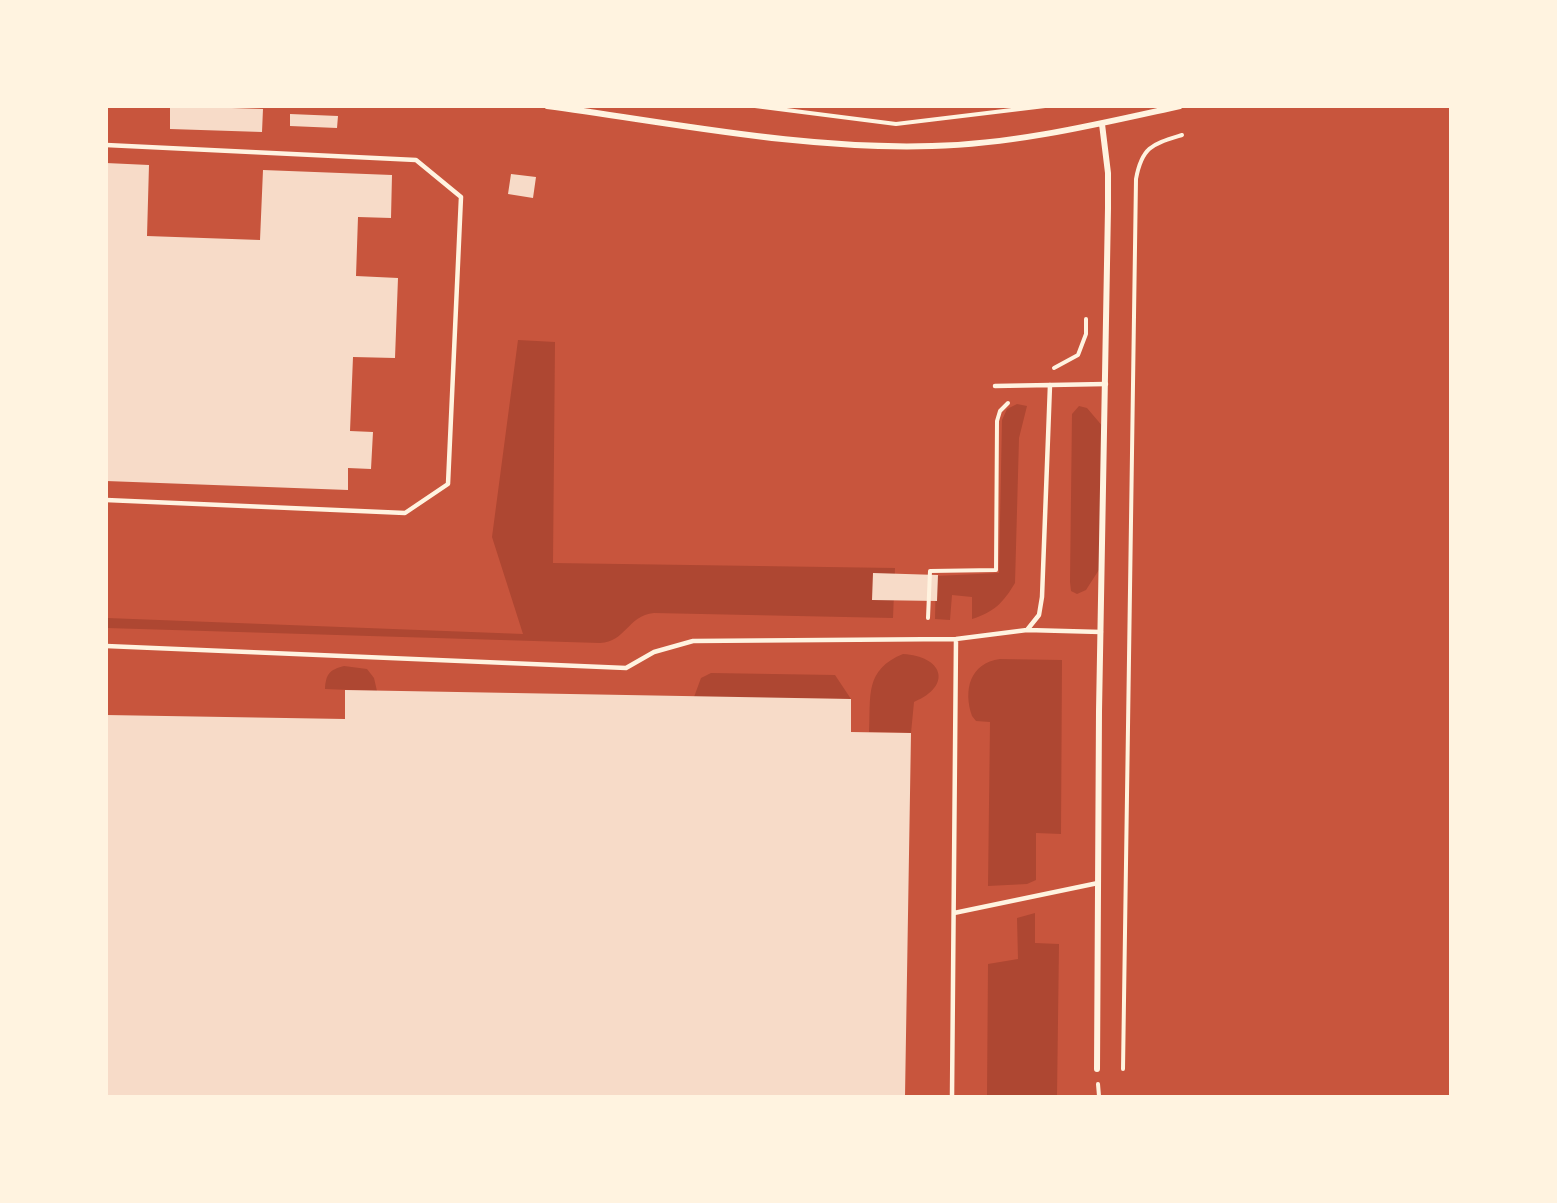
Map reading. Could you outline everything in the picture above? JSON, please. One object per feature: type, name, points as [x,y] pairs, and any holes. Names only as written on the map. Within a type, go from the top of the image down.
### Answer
[{"type":"street","points":[[549,107],[854,146],[969,144],[1102,124],[1180,106]]},
{"type":"street","points":[[1097,1069],[1108,173],[1102,124]]},
{"type":"lane","points":[[106,145],[416,160],[460,197],[448,484],[405,513],[106,500]]},
{"type":"lane","points":[[995,386],[1106,384]]},
{"type":"lane","points":[[1027,630],[1039,615],[1042,597],[1050,386]]},
{"type":"lane","points":[[106,646],[626,668],[654,652],[693,641],[956,639],[1027,630],[1101,632]]},
{"type":"lane","points":[[952,1096],[956,639]]},
{"type":"lane","points":[[954,913],[1098,883]]},
{"type":"path","points":[[755,106],[896,124],[1045,106]]},
{"type":"path","points":[[1124,1070],[1137,179],[1138,167],[1148,148],[1182,135]]},
{"type":"path","points":[[1044,368],[1055,368],[1078,355],[1086,334],[1086,316]]},
{"type":"path","points":[[928,618],[930,571],[996,570],[997,421],[1000,411],[1014,401]]},
{"type":"shaded area","points":[[518,340],[555,342],[553,563],[895,568],[893,618],[654,613],[638,619],[609,642],[600,643],[107,628],[107,618],[523,634],[492,537]]},
{"type":"shaded area","points":[[1017,404],[1027,406],[1019,438],[1015,583],[997,606],[980,616],[972,619],[972,597],[952,595],[950,620],[935,619],[936,576],[999,573],[1002,420],[1007,409]]},
{"type":"shaded area","points":[[1079,406],[1087,408],[1104,428],[1102,565],[1086,590],[1077,594],[1071,591],[1070,582],[1072,414]]},
{"type":"shaded area","points":[[903,654],[927,660],[934,666],[938,672],[935,688],[914,702],[911,733],[869,732],[870,696],[876,676],[890,660]]},
{"type":"shaded area","points":[[1000,659],[1062,660],[1061,834],[1036,833],[1036,880],[1027,884],[988,886],[990,722],[976,721],[972,716],[968,697],[971,679],[976,672],[982,666]]},
{"type":"shaded area","points":[[344,666],[367,669],[374,678],[377,691],[325,689],[329,673]]},
{"type":"shaded area","points":[[711,673],[835,675],[851,699],[694,697],[701,678]]},
{"type":"shaded area","points":[[1035,913],[1035,943],[1059,944],[1057,1096],[987,1096],[988,964],[1018,959],[1017,918]]},
{"type":"building","points":[[170,106],[263,109],[262,132],[170,129]]},
{"type":"building","points":[[290,114],[338,116],[337,128],[290,126]]},
{"type":"building","points":[[106,163],[149,165],[147,236],[260,240],[263,170],[392,175],[391,218],[358,217],[356,276],[398,278],[395,358],[353,357],[350,431],[373,432],[371,469],[348,468],[348,490],[106,481]]},
{"type":"building","points":[[511,174],[536,177],[533,198],[508,194]]},
{"type":"building","points":[[873,573],[938,575],[937,601],[872,600]]},
{"type":"building","points":[[345,690],[851,699],[851,732],[911,733],[905,1096],[106,1096],[106,715],[345,719]]}]
